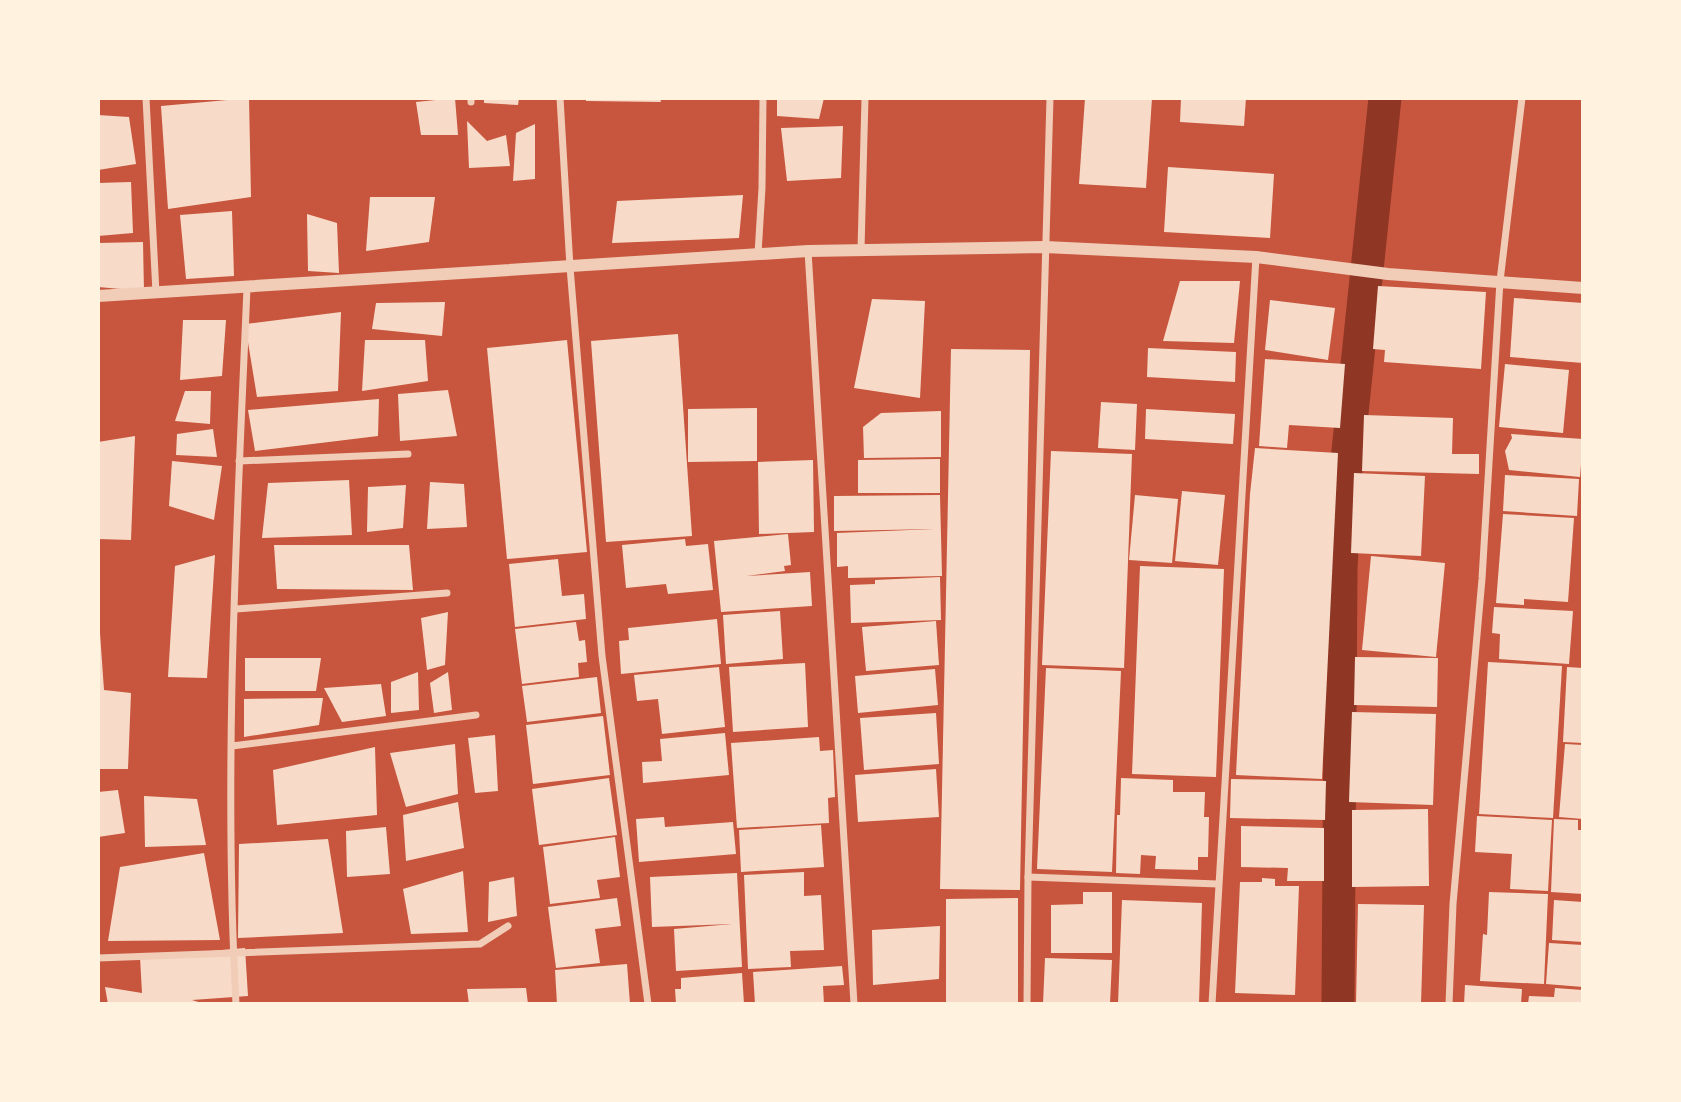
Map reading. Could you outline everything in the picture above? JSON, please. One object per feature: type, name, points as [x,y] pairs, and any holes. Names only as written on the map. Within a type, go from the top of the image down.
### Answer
[{"type":"street","points":[[146,98],[156,293]]},
{"type":"street","points":[[560,98],[570,267],[602,656],[648,1004]]},
{"type":"street","points":[[758,254],[763,98]]},
{"type":"street","points":[[860,249],[865,98]]},
{"type":"street","points":[[1027,1004],[1028,877],[1050,98]]},
{"type":"street","points":[[1449,1004],[1453,904],[1482,579],[1500,281],[1522,98]]},
{"type":"street","points":[[98,296],[808,251],[1045,247],[1256,257],[1388,274],[1583,288]]},
{"type":"street","points":[[808,251],[854,1004]]},
{"type":"street","points":[[1212,1004],[1256,257]]},
{"type":"street","points":[[236,1004],[231,908],[232,746],[239,461],[247,288]]},
{"type":"street","points":[[239,461],[408,454]]},
{"type":"street","points":[[236,609],[447,593]]},
{"type":"street","points":[[232,746],[476,715]]},
{"type":"street","points":[[1028,877],[1218,884]]},
{"type":"street","points":[[98,958],[480,944],[508,926]]},
{"type":"building","points":[[249,98],[251,197],[168,209],[161,106]]},
{"type":"building","points":[[455,98],[458,135],[421,135],[416,102]]},
{"type":"building","points":[[484,98],[519,98],[518,105],[484,103]]},
{"type":"building","points":[[586,98],[660,98],[661,102],[586,101]]},
{"type":"building","points":[[777,98],[824,98],[819,119],[777,116]]},
{"type":"building","points":[[1085,98],[1152,98],[1146,188],[1079,184]]},
{"type":"building","points":[[1181,98],[1246,98],[1244,126],[1180,122]]},
{"type":"building","points":[[98,115],[129,117],[136,164],[98,170]]},
{"type":"building","points":[[467,121],[487,141],[506,135],[510,166],[469,168]]},
{"type":"building","points":[[535,124],[535,179],[513,181],[516,133]]},
{"type":"building","points":[[843,126],[841,178],[787,181],[781,128]]},
{"type":"building","points":[[1168,167],[1274,174],[1270,238],[1164,232]]},
{"type":"building","points":[[131,182],[133,233],[98,236],[98,183]]},
{"type":"building","points":[[743,195],[739,238],[612,243],[617,201]]},
{"type":"building","points":[[370,197],[435,197],[429,242],[366,251]]},
{"type":"building","points":[[232,211],[234,276],[186,279],[180,215]]},
{"type":"building","points":[[307,214],[337,223],[339,273],[308,271]]},
{"type":"building","points":[[143,242],[144,291],[98,287],[98,243]]},
{"type":"building","points":[[1180,281],[1240,281],[1234,343],[1163,341]]},
{"type":"building","points":[[1378,286],[1486,292],[1481,369],[1384,362],[1385,350],[1373,349]]},
{"type":"building","points":[[1514,298],[1583,303],[1583,363],[1510,357]]},
{"type":"building","points":[[872,299],[925,301],[920,398],[854,388]]},
{"type":"building","points":[[1270,300],[1335,308],[1328,360],[1265,350]]},
{"type":"building","points":[[445,302],[442,336],[372,329],[376,303]]},
{"type":"building","points":[[341,312],[338,391],[257,397],[245,324]]},
{"type":"building","points":[[183,320],[226,320],[222,376],[180,380]]},
{"type":"building","points":[[678,334],[692,536],[606,542],[591,341]]},
{"type":"building","points":[[365,340],[425,340],[428,381],[362,391]]},
{"type":"building","points":[[567,340],[587,552],[507,559],[487,348]]},
{"type":"building","points":[[1148,348],[1236,352],[1235,382],[1147,377]]},
{"type":"building","points":[[951,349],[1030,350],[1020,890],[940,889]]},
{"type":"building","points":[[1265,359],[1345,364],[1340,428],[1289,425],[1287,448],[1259,446]]},
{"type":"building","points":[[1505,364],[1569,370],[1563,433],[1499,427]]},
{"type":"building","points":[[448,390],[457,436],[400,441],[398,394]]},
{"type":"building","points":[[185,391],[211,391],[210,424],[175,421]]},
{"type":"building","points":[[379,399],[378,436],[255,451],[248,410]]},
{"type":"building","points":[[1101,402],[1137,404],[1135,450],[1098,448]]},
{"type":"building","points":[[757,408],[757,461],[688,462],[688,409]]},
{"type":"building","points":[[1146,409],[1235,414],[1233,444],[1145,439]]},
{"type":"building","points":[[941,411],[941,457],[864,458],[863,427],[881,413]]},
{"type":"building","points":[[1364,415],[1453,418],[1452,454],[1479,454],[1479,474],[1362,471]]},
{"type":"building","points":[[213,429],[217,457],[176,455],[177,434]]},
{"type":"building","points":[[1511,434],[1583,439],[1580,477],[1509,470],[1505,451],[1512,438]]},
{"type":"building","points":[[135,436],[131,540],[98,539],[98,442]]},
{"type":"building","points":[[1255,448],[1338,453],[1322,779],[1236,775],[1250,494]]},
{"type":"building","points":[[1051,451],[1132,454],[1124,668],[1042,665]]},
{"type":"building","points":[[940,459],[940,493],[858,493],[858,460]]},
{"type":"building","points":[[813,460],[814,532],[759,534],[758,462]]},
{"type":"building","points":[[172,461],[222,466],[214,520],[169,506]]},
{"type":"building","points":[[1354,473],[1425,476],[1421,556],[1351,553]]},
{"type":"building","points":[[1505,475],[1579,479],[1577,516],[1503,511]]},
{"type":"building","points":[[349,480],[352,535],[262,538],[268,483]]},
{"type":"building","points":[[430,482],[464,484],[467,527],[427,529]]},
{"type":"building","points":[[406,485],[403,528],[367,532],[368,487]]},
{"type":"building","points":[[1182,491],[1225,495],[1218,565],[1175,561]]},
{"type":"building","points":[[940,495],[942,576],[848,578],[848,566],[837,567],[837,533],[934,529],[834,531],[834,496]]},
{"type":"building","points":[[1135,495],[1178,499],[1172,563],[1129,560]]},
{"type":"building","points":[[1503,514],[1574,518],[1568,602],[1524,599],[1524,605],[1496,603]]},
{"type":"building","points":[[788,534],[791,565],[784,566],[785,571],[746,576],[810,572],[812,606],[721,612],[714,541]]},
{"type":"building","points":[[685,539],[686,546],[708,544],[713,590],[668,594],[666,584],[626,588],[622,545]]},
{"type":"building","points":[[274,545],[409,545],[413,590],[277,589]]},
{"type":"building","points":[[215,555],[207,678],[168,677],[175,566]]},
{"type":"building","points":[[1371,556],[1445,563],[1436,657],[1362,650]]},
{"type":"building","points":[[558,559],[562,596],[584,594],[586,619],[515,627],[509,564]]},
{"type":"building","points":[[1140,566],[1224,569],[1216,777],[1132,774]]},
{"type":"building","points":[[940,577],[941,620],[851,623],[850,585],[875,584],[875,580]]},
{"type":"building","points":[[1494,607],[1573,611],[1569,664],[1499,659],[1500,634],[1492,633]]},
{"type":"building","points":[[780,611],[783,659],[726,664],[723,615]]},
{"type":"building","points":[[448,612],[445,665],[427,670],[421,618]]},
{"type":"building","points":[[717,619],[721,664],[621,674],[619,641],[629,640],[628,628]]},
{"type":"building","points":[[936,621],[939,665],[866,671],[862,627]]},
{"type":"building","points":[[576,622],[579,641],[585,640],[587,662],[578,663],[579,677],[522,684],[515,629]]},
{"type":"building","points":[[98,633],[104,690],[131,693],[128,769],[98,769]]},
{"type":"building","points":[[1355,657],[1438,658],[1437,707],[1354,705]]},
{"type":"building","points":[[245,658],[321,658],[316,691],[245,691]]},
{"type":"building","points":[[1488,662],[1562,666],[1553,818],[1479,814]]},
{"type":"building","points":[[805,663],[808,727],[733,732],[729,667]]},
{"type":"building","points":[[719,667],[725,727],[662,734],[658,699],[637,701],[634,675]]},
{"type":"building","points":[[1567,667],[1583,668],[1583,743],[1563,742]]},
{"type":"building","points":[[1046,668],[1121,671],[1112,872],[1037,869]]},
{"type":"building","points":[[935,669],[938,705],[858,713],[855,676]]},
{"type":"building","points":[[418,672],[419,710],[391,713],[391,682]]},
{"type":"building","points":[[448,672],[452,710],[434,713],[430,683]]},
{"type":"building","points":[[597,677],[601,713],[527,722],[522,686]]},
{"type":"building","points":[[381,684],[386,716],[342,722],[324,688]]},
{"type":"building","points":[[323,698],[319,725],[244,737],[244,699]]},
{"type":"building","points":[[1352,712],[1436,714],[1433,805],[1349,802]]},
{"type":"building","points":[[936,713],[939,764],[864,770],[860,718]]},
{"type":"building","points":[[603,716],[610,775],[533,784],[526,725]]},
{"type":"building","points":[[725,733],[729,775],[643,783],[642,762],[662,761],[660,739]]},
{"type":"building","points":[[495,735],[498,791],[475,793],[468,738]]},
{"type":"building","points":[[819,737],[820,751],[833,750],[835,797],[828,798],[829,823],[737,828],[731,743]]},
{"type":"building","points":[[455,744],[458,794],[406,807],[390,753]]},
{"type":"building","points":[[1565,744],[1583,745],[1583,819],[1559,817]]},
{"type":"building","points":[[375,747],[377,815],[277,825],[273,770]]},
{"type":"building","points":[[936,769],[939,817],[858,822],[855,775]]},
{"type":"building","points":[[609,778],[617,835],[539,845],[532,789]]},
{"type":"building","points":[[1121,778],[1173,780],[1173,792],[1205,792],[1204,817],[1209,817],[1208,857],[1198,857],[1198,870],[1155,869],[1156,856],[1141,855],[1140,874],[1116,873]]},
{"type":"building","points":[[1231,779],[1326,781],[1325,820],[1230,818]]},
{"type":"building","points":[[118,790],[125,833],[98,837],[98,792]]},
{"type":"building","points":[[144,796],[197,799],[206,845],[145,847]]},
{"type":"building","points":[[458,802],[464,848],[406,861],[403,815]]},
{"type":"building","points":[[1428,809],[1429,886],[1352,887],[1352,810]]},
{"type":"building","points":[[1477,816],[1552,820],[1548,891],[1510,889],[1512,854],[1475,852]]},
{"type":"building","points":[[664,817],[665,827],[733,822],[736,854],[639,862],[636,819]]},
{"type":"building","points":[[1554,819],[1578,820],[1578,830],[1583,830],[1583,894],[1551,892]]},
{"type":"building","points":[[821,825],[824,867],[741,872],[739,830]]},
{"type":"building","points":[[1241,826],[1324,828],[1324,881],[1287,881],[1288,868],[1241,867]]},
{"type":"building","points":[[386,827],[390,874],[347,877],[346,831]]},
{"type":"building","points":[[615,837],[620,877],[597,880],[600,898],[550,904],[543,847]]},
{"type":"building","points":[[328,839],[343,933],[238,938],[239,844]]},
{"type":"building","points":[[204,853],[220,940],[108,941],[120,867]]},
{"type":"building","points":[[463,871],[468,932],[411,934],[403,889]]},
{"type":"building","points":[[804,872],[804,896],[821,895],[824,950],[790,951],[791,967],[748,969],[744,875]]},
{"type":"building","points":[[737,873],[742,967],[676,971],[674,929],[732,924],[652,927],[650,877]]},
{"type":"building","points":[[514,877],[517,916],[488,922],[489,882]]},
{"type":"building","points":[[1262,878],[1275,879],[1275,886],[1299,886],[1295,995],[1235,993],[1240,882],[1262,882]]},
{"type":"building","points":[[1083,892],[1112,892],[1112,953],[1051,953],[1051,905],[1083,904]]},
{"type":"building","points":[[1489,892],[1548,894],[1544,984],[1480,981],[1483,934],[1487,935]]},
{"type":"building","points":[[617,898],[621,926],[595,929],[600,963],[556,968],[548,907]]},
{"type":"building","points":[[1018,898],[1018,1004],[946,1004],[946,899]]},
{"type":"building","points":[[1122,900],[1202,903],[1199,1004],[1118,1004]]},
{"type":"building","points":[[1554,900],[1583,902],[1583,942],[1552,940]]},
{"type":"building","points":[[1358,904],[1424,905],[1421,1004],[1356,1004]]},
{"type":"building","points":[[940,926],[939,979],[873,985],[872,930]]},
{"type":"building","points":[[1549,943],[1583,945],[1583,987],[1546,984]]},
{"type":"building","points":[[245,948],[248,996],[192,1000],[205,1004],[108,1004],[105,987],[142,993],[140,957]]},
{"type":"building","points":[[1045,958],[1112,960],[1110,1004],[1043,1004]]},
{"type":"building","points":[[627,964],[630,1004],[557,1004],[555,970]]},
{"type":"building","points":[[842,966],[844,985],[823,986],[824,1004],[755,1004],[753,972]]},
{"type":"building","points":[[742,973],[744,1004],[676,1004],[675,989],[681,989],[681,978]]},
{"type":"building","points":[[1465,985],[1522,989],[1521,1004],[1464,1004]]},
{"type":"building","points":[[526,988],[528,1004],[469,1004],[467,989]]},
{"type":"building","points":[[1555,988],[1583,990],[1583,1004],[1528,1004],[1529,996],[1554,997]]},
{"type":"waterway","points":[[1338,1004],[1341,569],[1346,470],[1385,98]]}]
